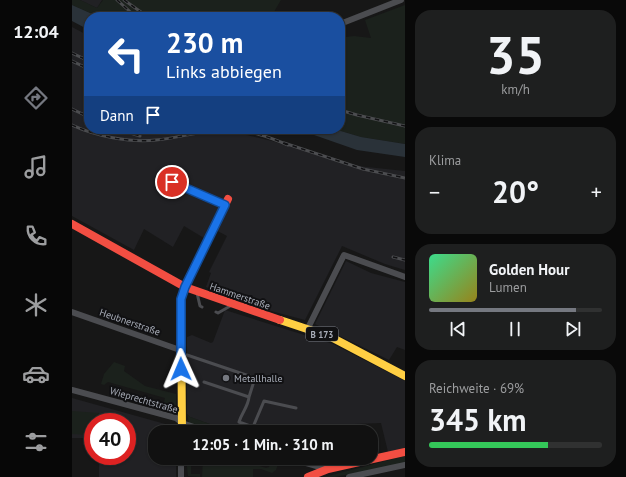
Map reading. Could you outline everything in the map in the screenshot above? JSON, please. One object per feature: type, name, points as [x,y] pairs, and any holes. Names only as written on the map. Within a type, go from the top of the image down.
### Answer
[{"type":"main road","points":[[182,423],[180,353],[181,299],[185,287],[227,202]]},
{"type":"main road","name":"Hammerstraße","points":[[72,224],[185,287],[331,337],[405,376]]},
{"type":"main road","points":[[308,477],[328,469],[340,468],[405,452]]},
{"type":"main road","points":[[320,477],[340,468]]},
{"type":"street","points":[[345,22],[401,0]]},
{"type":"street","points":[[308,328],[344,254],[405,277]]},
{"type":"street","name":"Heubnerstraße","points":[[72,312],[180,353]]},
{"type":"street","name":"Wieprechtstraße","points":[[72,390],[176,418],[182,423],[188,425]]},
{"type":"street","points":[[181,465],[181,477]]},
{"type":"street","points":[[311,465],[328,469]]},
{"type":"street","points":[[349,477],[405,465]]},
{"type":"lane","points":[[172,182],[227,202]]},
{"type":"lane","points":[[196,291],[200,306],[202,307]]},
{"type":"lane","points":[[216,312],[233,304]]},
{"type":"lane","points":[[180,353],[255,378],[249,397],[248,406],[242,412],[239,422],[247,425]]},
{"type":"lane","points":[[204,382],[249,397]]},
{"type":"lane","points":[[254,425],[264,401],[296,408]]},
{"type":"shaded area","points":[[72,0],[80,0],[97,8],[103,0],[281,0],[274,12],[88,12],[72,5]]},
{"type":"shaded area","points":[[80,0],[102,0],[97,8]]},
{"type":"shaded area","points":[[72,5],[88,12],[84,12],[84,27],[72,21]]},
{"type":"shaded area","points":[[405,5],[405,144],[361,137],[345,132],[345,38],[354,36],[371,38],[365,20]]},
{"type":"shaded area","points":[[72,27],[84,33],[84,134],[242,134],[272,141],[348,165],[405,171],[405,270],[385,264],[342,246],[305,320],[256,307],[206,287],[211,273],[209,272],[227,236],[210,227],[204,238],[184,226],[173,247],[144,229],[134,250],[72,216]]},
{"type":"shaded area","points":[[345,132],[361,137],[405,144],[405,157],[357,150],[311,134],[345,134]]},
{"type":"shaded area","points":[[346,261],[371,273],[405,282],[405,350],[397,347],[389,360],[315,324]]},
{"type":"shaded area","points":[[225,310],[333,344],[405,381],[405,448],[388,452],[381,423],[329,425],[212,425],[190,417],[187,414],[187,337],[192,335],[211,343],[213,342]]},
{"type":"shaded area","points":[[114,362],[125,366],[124,371],[145,386],[176,394],[176,410],[173,413],[168,411],[164,402],[165,398],[108,382],[104,385],[101,384],[104,374]]},
{"type":"shaded area","points":[[72,398],[126,413],[84,413],[84,438],[72,438]]},
{"type":"shaded area","points":[[72,411],[99,413],[84,413],[84,435],[72,434]]},
{"type":"shaded area","points":[[187,414],[190,417],[212,425],[195,425],[189,423]]},
{"type":"shaded area","points":[[136,416],[169,425],[148,425],[148,465],[176,465],[176,477],[99,477],[99,465],[136,465]]},
{"type":"shaded area","points":[[405,456],[405,463],[335,477],[324,477],[370,465],[378,465],[378,463]]},
{"type":"shaded area","points":[[187,465],[191,465],[191,474],[200,474],[200,477],[188,476]]},
{"type":"shaded area","points":[[203,465],[257,465],[266,468],[270,465],[278,465],[276,470],[272,473],[261,469],[253,469],[253,477],[202,477]]},
{"type":"railway","points":[[117,0],[130,12]]},
{"type":"railway","points":[[124,0],[141,12]]},
{"type":"railway","points":[[72,53],[84,59]]},
{"type":"railway","points":[[72,61],[84,67]]},
{"type":"railway","points":[[72,109],[84,115]]},
{"type":"railway","points":[[345,111],[405,126]]},
{"type":"railway","points":[[72,125],[84,130]]},
{"type":"railway","points":[[98,134],[113,138],[146,141],[194,134]]},
{"type":"railway","points":[[133,134],[140,136]]},
{"type":"railway","points":[[259,134],[288,145]]},
{"type":"railway","points":[[284,143],[363,169],[405,178]]},
{"type":"railway","points":[[393,257],[405,260]]},
{"type":"traffic: slow","points":[[182,425],[181,299],[190,276]]},
{"type":"traffic: slow","points":[[280,320],[331,337],[405,376]]},
{"type":"traffic: jam","points":[[190,276],[228,199]]},
{"type":"traffic: jam","points":[[72,224],[185,287],[280,320]]},
{"type":"traffic: jam","points":[[308,477],[328,469],[405,452]]},
{"type":"place","name":"Metallhalle","points":[[226,378]]},
{"type":"route","points":[[172,182],[185,189],[207,196],[225,205],[185,287],[181,299],[181,369]]}]
